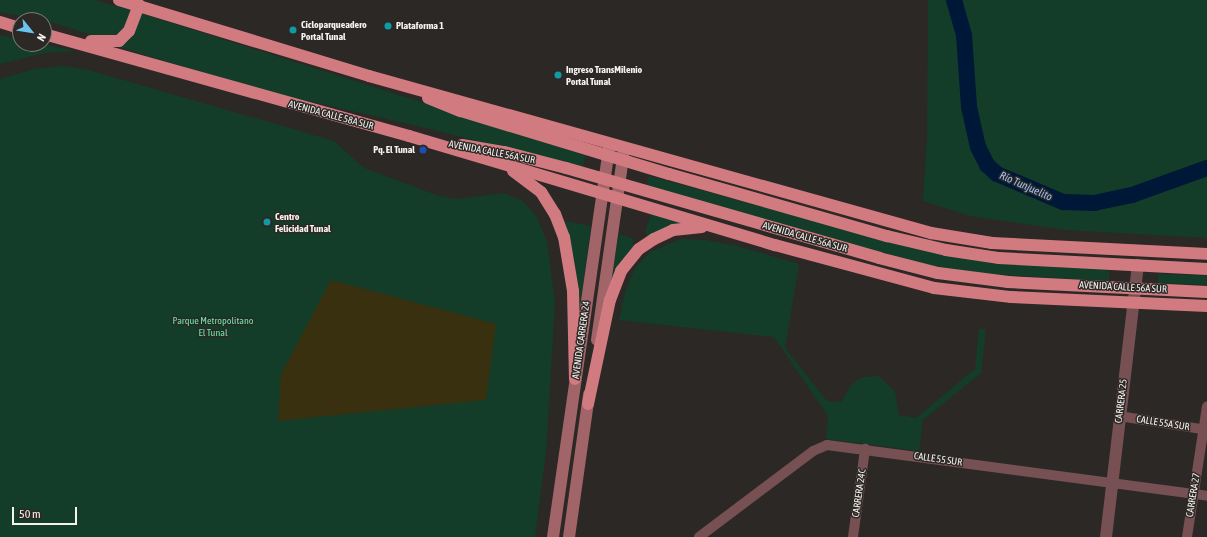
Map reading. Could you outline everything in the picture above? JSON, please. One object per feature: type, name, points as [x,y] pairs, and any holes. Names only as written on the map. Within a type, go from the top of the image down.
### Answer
[{"type":"highway","points":[[119,0],[134,3],[369,76],[931,233],[967,240],[1207,254]]},
{"type":"highway","points":[[58,38],[107,43],[119,41],[129,31],[134,3]]},
{"type":"highway","name":"AVENIDA CALLE 58A SUR","points":[[52,36],[410,136],[617,198]]},
{"type":"highway","points":[[369,76],[461,111],[608,156],[915,244],[965,254],[1207,269]]},
{"type":"highway","name":"AVENIDA CALLE 56A SUR","points":[[410,136],[504,152],[619,183],[879,258],[966,277],[1207,292]]},
{"type":"highway","points":[[501,164],[541,192],[560,225],[571,264],[575,379]]},
{"type":"highway","name":"AVENIDA CALLE 56A SUR","points":[[617,198],[934,288],[1001,296],[1207,306]]},
{"type":"highway","points":[[820,217],[860,214]]},
{"type":"highway","points":[[588,404],[610,300],[614,286],[629,259],[654,239],[673,230],[703,227],[722,229]]},
{"type":"highway","points":[[966,277],[1001,296]]},
{"type":"main road","name":"AVENIDA CARRERA 24","points":[[554,537],[575,379],[610,143]]},
{"type":"main road","name":"AVENIDA CARRERA 24","points":[[569,537],[625,148]]},
{"type":"street","name":"CARRERA 25","points":[[1106,537],[1119,416],[1138,265]]},
{"type":"street","name":"CARRERA 27","points":[[1187,537],[1206,429],[1207,406]]},
{"type":"street","name":"CALLE 55A SUR","points":[[1119,416],[1206,429]]},
{"type":"street","name":"CALLE 55 SUR","points":[[699,537],[816,448],[830,445],[1207,496]]},
{"type":"street","name":"CARRERA 24C","points":[[853,537],[865,449]]},
{"type":"green space","points":[[0,0],[93,0],[132,10],[124,33],[105,39],[52,22],[52,12],[12,12],[12,14],[0,12]]},
{"type":"green space","points":[[928,0],[1207,0],[1207,238],[1065,230],[970,216],[923,201],[927,136]]},
{"type":"green space","points":[[140,13],[519,133],[586,156],[582,168],[422,127],[260,90],[119,47],[129,40]]},
{"type":"green space","points":[[0,35],[12,37],[12,52],[52,52],[52,46],[76,51],[46,53],[0,64]]},
{"type":"green space","name":"Parque Metropolitano El Tunal","points":[[64,66],[89,70],[334,141],[364,168],[439,196],[457,199],[503,193],[523,201],[537,217],[547,242],[555,303],[546,453],[535,537],[0,537],[0,79],[34,69]]},
{"type":"green space","points":[[649,176],[900,244],[1109,268],[1109,281],[959,272],[906,261],[646,186]]},
{"type":"green space","points":[[651,214],[687,224],[648,237],[645,232]]},
{"type":"green space","points":[[565,221],[591,226],[579,314],[575,263]]},
{"type":"green space","points":[[619,234],[632,238],[635,247],[610,285]]},
{"type":"green space","points":[[681,239],[706,240],[737,246],[799,264],[785,348],[827,401],[841,402],[852,384],[863,377],[879,376],[895,392],[899,415],[916,418],[975,369],[979,329],[986,329],[981,373],[923,420],[919,451],[826,439],[828,416],[774,337],[619,320],[625,292],[635,268],[650,252]]},
{"type":"green space","points":[[1158,274],[1207,276],[1207,285],[1158,283]]},
{"type":"sand","points":[[331,280],[496,324],[486,400],[278,421],[281,374]]},
{"type":"waterway","name":"Río Tunjuelito","points":[[954,0],[964,35],[969,107],[978,147],[987,165],[997,174],[1063,202],[1094,203],[1132,195],[1207,168]]},
{"type":"place","name":"Plataforma 1","points":[[388,26]]},
{"type":"place","name":"Cicloparqueadero Portal Tunal","points":[[293,30]]},
{"type":"place","name":"Ingreso TransMilenio Portal Tunal","points":[[558,75]]},
{"type":"place","name":"Pq. El Tunal","points":[[423,150]]},
{"type":"place","name":"Centro Felicidad Tunal","points":[[267,222]]}]
